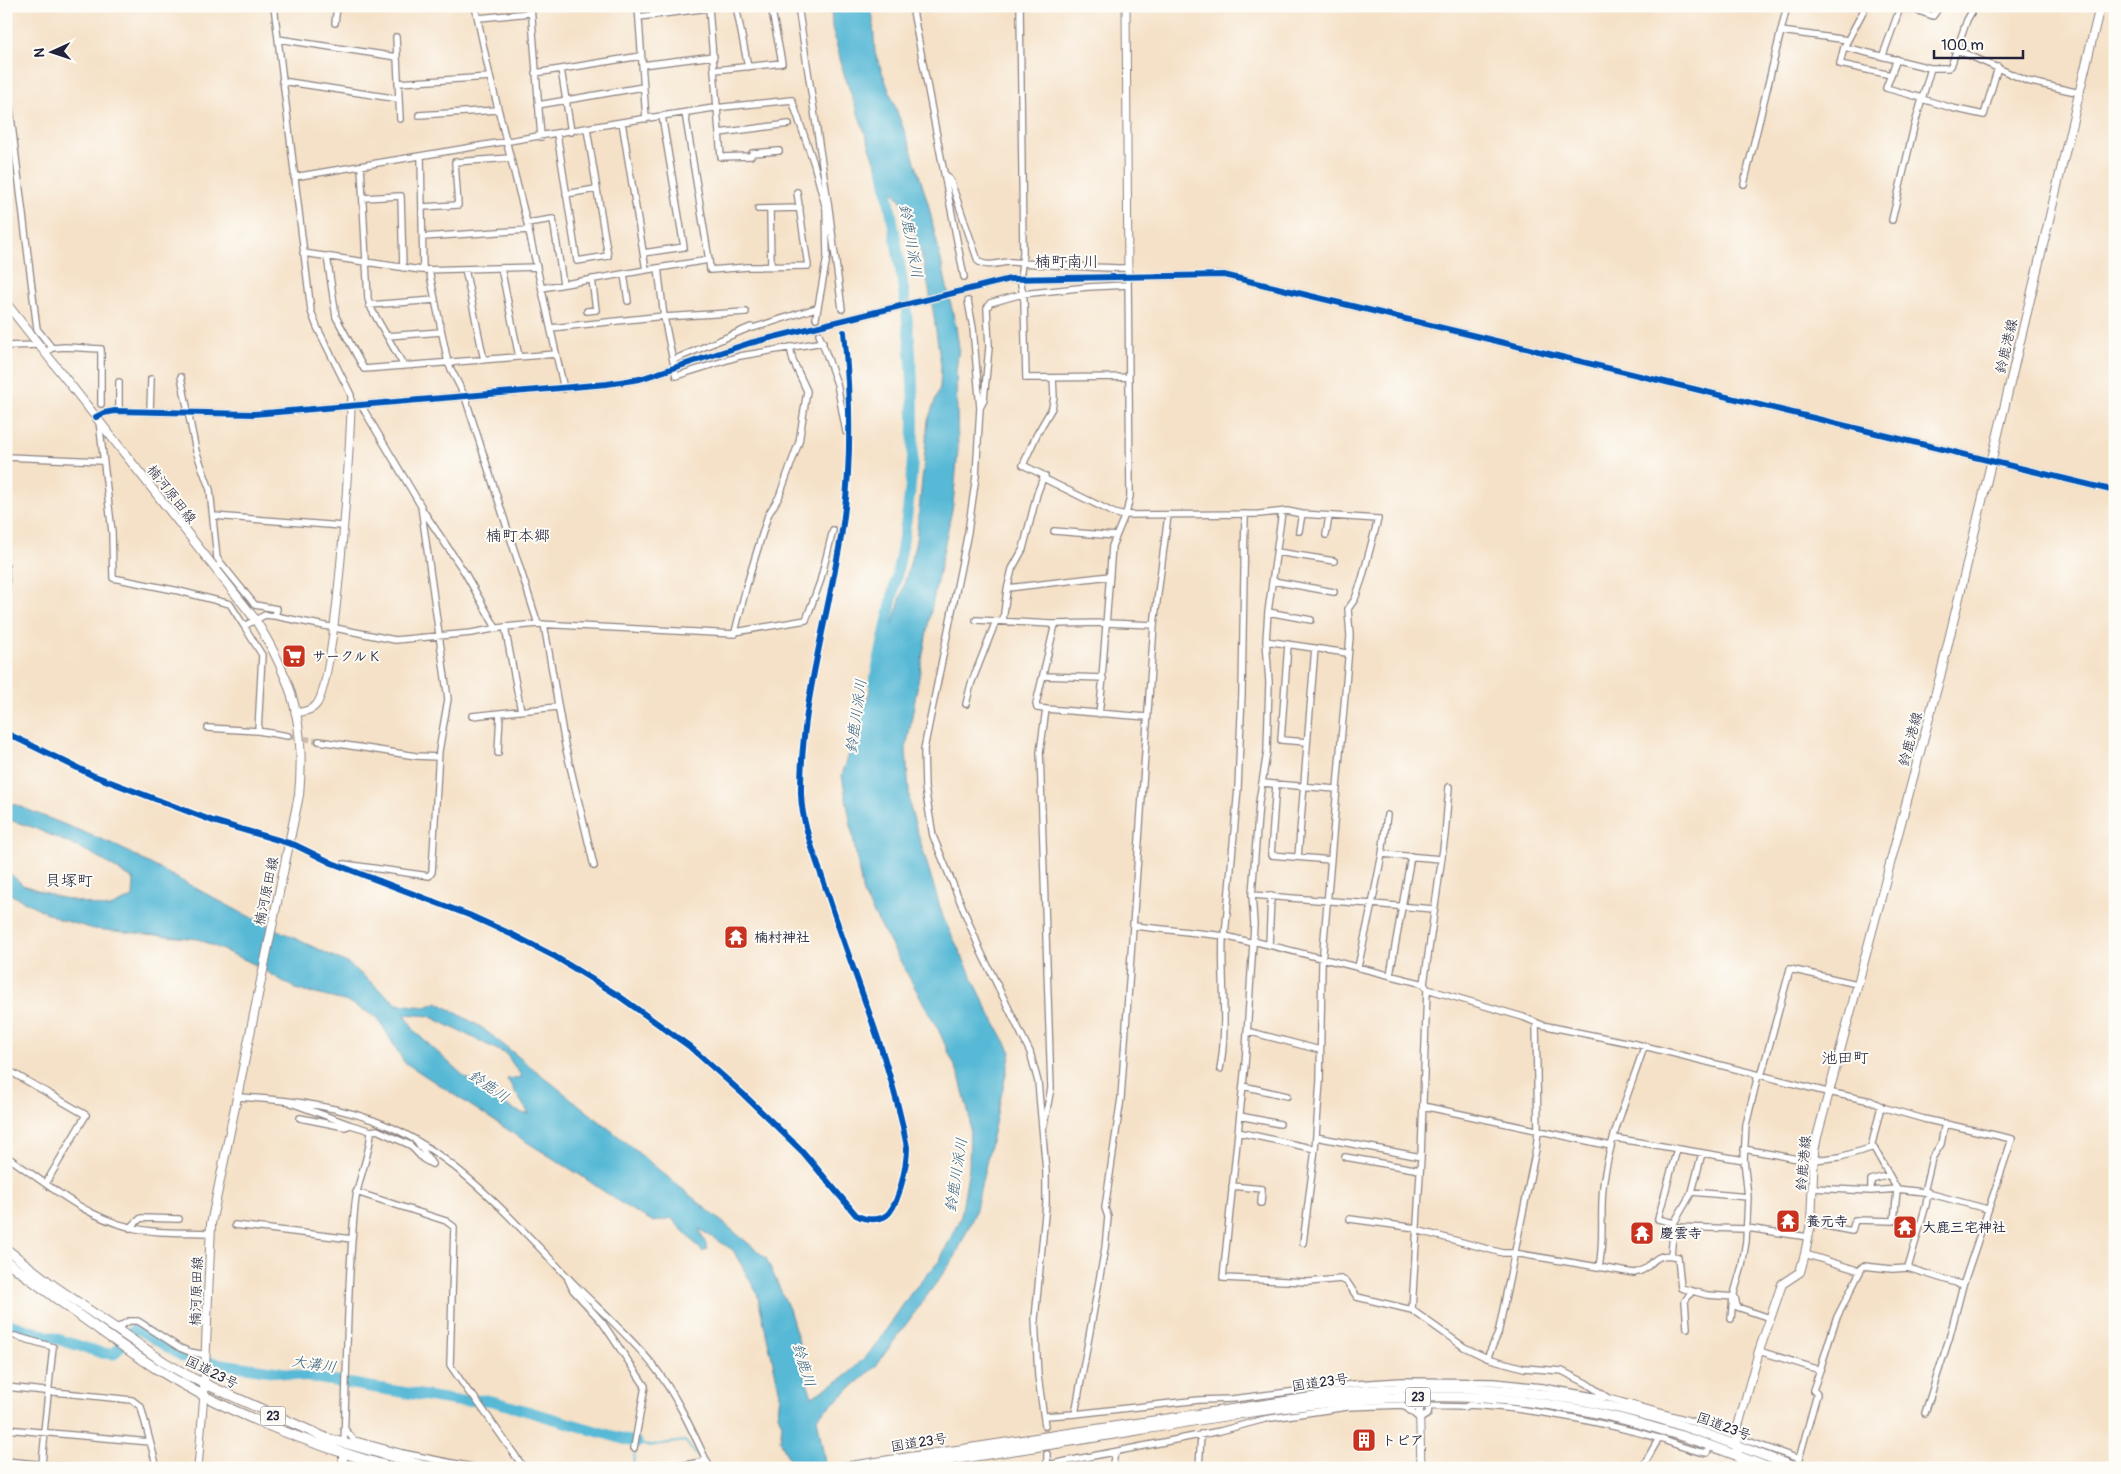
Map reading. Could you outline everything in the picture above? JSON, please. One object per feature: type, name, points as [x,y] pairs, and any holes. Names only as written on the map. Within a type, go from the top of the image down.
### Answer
[{"type":"highway","name":"国道23号","points":[[6,1249],[51,1284],[164,1362],[204,1384],[300,1428],[344,1444],[432,1468]]},
{"type":"highway","name":"国道23号","points":[[6,1261],[117,1343],[158,1370],[274,1428],[343,1453],[394,1468]]},
{"type":"highway","name":"国道23号","points":[[899,1468],[1059,1439],[1342,1392],[1419,1387],[1504,1390],[1582,1401],[1655,1418],[1736,1441],[1796,1468]]},
{"type":"highway","name":"国道23号","points":[[840,1468],[1317,1404],[1420,1401],[1529,1402],[1595,1412],[1710,1446],[1769,1468]]},
{"type":"main road","name":"鈴鹿港線","points":[[1741,1468],[1736,1441],[1737,1430],[1759,1351],[1782,1284],[1800,1272],[1805,1254],[1811,1222],[1815,1144],[1940,677],[2100,6]]},
{"type":"main road","name":"楠河原田線","points":[[6,303],[39,345],[48,351],[98,419],[218,566],[255,619],[283,671],[295,713],[300,750],[301,773],[299,795],[210,1233],[204,1394]]},
{"type":"main road","points":[[343,1453],[343,1468]]},
{"type":"street","points":[[274,6],[312,317],[351,395],[334,628],[322,694],[316,705],[305,712],[295,713]]},
{"type":"street","points":[[336,23],[337,6]]},
{"type":"street","points":[[475,6],[490,78],[529,230],[564,389]]},
{"type":"street","points":[[531,6],[530,13],[541,137]]},
{"type":"street","points":[[638,6],[646,119]]},
{"type":"street","points":[[736,6],[748,67]]},
{"type":"street","points":[[714,70],[782,63],[771,6]]},
{"type":"street","points":[[798,6],[842,309]]},
{"type":"street","points":[[912,6],[964,277]]},
{"type":"street","points":[[1020,6],[1023,253],[1020,263],[1021,272]]},
{"type":"street","points":[[1099,714],[1112,546],[1130,496],[1126,6]]},
{"type":"street","points":[[1744,184],[1787,6]]},
{"type":"street","points":[[1866,6],[1844,47],[1841,65],[1891,75]]},
{"type":"street","points":[[1890,6],[1916,10],[1933,16],[1940,6]]},
{"type":"street","points":[[1844,47],[1931,68],[1951,66],[1967,20],[1975,6]]},
{"type":"street","points":[[639,17],[708,7],[714,56],[721,157],[752,156],[752,154],[779,151]]},
{"type":"street","points":[[1883,55],[1900,8]]},
{"type":"street","points":[[479,18],[530,13]]},
{"type":"street","points":[[1781,31],[1848,40]]},
{"type":"street","points":[[396,37],[400,119]]},
{"type":"street","points":[[278,39],[397,57]]},
{"type":"street","points":[[1957,50],[2027,81],[2080,93]]},
{"type":"street","points":[[535,74],[641,56]]},
{"type":"street","points":[[642,65],[714,56]]},
{"type":"street","points":[[1897,59],[1886,88],[1952,108],[1984,115],[1998,68]]},
{"type":"street","points":[[1892,220],[1931,68]]},
{"type":"street","points":[[561,69],[571,132]]},
{"type":"street","points":[[6,76],[9,122],[37,329],[48,351],[66,347],[101,349],[101,404]]},
{"type":"street","points":[[398,83],[490,78]]},
{"type":"street","points":[[282,81],[399,99]]},
{"type":"street","points":[[538,105],[643,87]]},
{"type":"street","points":[[294,177],[622,122],[717,108],[792,100],[827,209],[827,257],[816,308],[816,318]]},
{"type":"street","points":[[418,115],[498,110]]},
{"type":"street","points":[[685,113],[710,270],[808,266],[797,192]]},
{"type":"street","points":[[643,253],[684,247],[662,116]]},
{"type":"street","points":[[622,122],[646,270]]},
{"type":"street","points":[[719,133],[789,124]]},
{"type":"street","points":[[557,134],[577,261],[608,256],[587,129]]},
{"type":"street","points":[[421,156],[423,237],[426,270],[435,300],[448,363],[465,397],[541,624],[573,786],[594,866]]},
{"type":"street","points":[[422,206],[458,205],[455,162],[510,158]]},
{"type":"street","points":[[361,166],[369,305],[404,366]]},
{"type":"street","points":[[944,171],[951,182],[978,261],[986,265],[1010,262],[1128,268]]},
{"type":"street","points":[[566,194],[596,189]]},
{"type":"street","points":[[362,198],[401,196],[403,268]]},
{"type":"street","points":[[758,209],[800,208]]},
{"type":"street","points":[[770,209],[771,267]]},
{"type":"street","points":[[527,223],[552,219],[563,284]]},
{"type":"street","points":[[423,237],[529,230]]},
{"type":"street","points":[[303,253],[426,270],[537,267]]},
{"type":"street","points":[[327,256],[336,317],[364,369],[556,354]]},
{"type":"street","points":[[542,288],[709,260]]},
{"type":"street","points":[[501,268],[519,357]]},
{"type":"street","points":[[658,268],[664,316],[676,376],[718,361],[790,346],[822,342]]},
{"type":"street","points":[[465,269],[484,360]]},
{"type":"street","points":[[624,274],[628,301]]},
{"type":"street","points":[[258,732],[262,655],[230,604],[179,591],[113,578],[112,532],[98,419],[104,413],[119,411],[254,414],[564,389],[640,380],[750,343],[1010,278],[1224,275],[2115,491]]},
{"type":"street","points":[[588,311],[596,310],[592,279]]},
{"type":"street","points":[[1021,284],[1024,301],[1026,378],[1129,377]]},
{"type":"street","points":[[980,408],[984,400],[989,347],[987,308],[992,301],[1022,294],[1088,286],[1128,285]]},
{"type":"street","points":[[369,305],[435,300]]},
{"type":"street","points":[[968,301],[974,338],[980,408],[973,502],[925,741],[924,788],[933,836],[984,960],[1030,1052],[1038,1082],[1046,1171],[1046,1204],[1035,1319],[1038,1376],[1045,1426]]},
{"type":"street","points":[[673,360],[751,327],[753,328],[816,308]]},
{"type":"street","points":[[550,328],[664,316],[746,312]]},
{"type":"street","points":[[387,336],[441,332]]},
{"type":"street","points":[[6,733],[92,775],[469,915],[513,935],[616,994],[689,1046],[743,1094],[803,1152],[856,1215],[863,1219],[880,1218],[889,1213],[898,1192],[907,1158],[903,1123],[890,1075],[845,947],[810,839],[801,797],[804,736],[808,705],[842,535],[848,478],[849,376],[844,332]]},
{"type":"street","points":[[819,334],[837,384],[849,446]]},
{"type":"street","points":[[6,346],[39,345]]},
{"type":"street","points":[[736,632],[747,584],[768,515],[779,497],[799,442],[807,391],[793,361],[790,346]]},
{"type":"street","points":[[181,377],[196,451],[210,490],[218,566],[255,605],[277,609],[275,616]]},
{"type":"street","points":[[1053,378],[1054,397],[1052,408],[1037,434],[1023,465],[1044,476],[1043,478],[1107,510],[1124,515],[1245,514],[1287,511],[1302,514],[1378,519],[1362,579],[1355,599],[1348,609],[1347,620],[1350,632],[1323,958],[1320,1081],[1316,1137],[1302,1242]]},
{"type":"street","points":[[150,412],[151,379]]},
{"type":"street","points":[[119,382],[119,411]]},
{"type":"street","points":[[361,405],[420,506],[465,573],[496,628]]},
{"type":"street","points":[[6,457],[102,461]]},
{"type":"street","points":[[1004,621],[1008,588],[1014,564],[1027,538],[1037,494],[1043,478]]},
{"type":"street","points":[[332,863],[429,876],[432,872],[438,757],[448,699],[420,506]]},
{"type":"street","points":[[1282,512],[1268,612],[1266,641],[1267,752],[1259,802],[1252,895],[1254,924],[1243,1086],[1223,1278],[1308,1282],[1342,1279],[1347,1282],[1357,1297],[1412,1310],[1464,1347],[1487,1358],[1524,1368],[1562,1371],[1586,1383],[1608,1398]]},
{"type":"street","points":[[1220,1069],[1223,1026],[1221,970],[1238,788],[1242,693],[1245,514]]},
{"type":"street","points":[[1299,531],[1302,514]]},
{"type":"street","points":[[1076,1414],[1105,1248],[1108,1217],[1105,1208],[1121,1098],[1154,625],[1168,515]]},
{"type":"street","points":[[214,516],[342,526]]},
{"type":"street","points":[[1326,535],[1329,516]]},
{"type":"street","points":[[244,626],[265,615],[386,640],[471,633],[496,628],[541,624],[735,634],[736,632],[806,620],[820,582],[833,530]]},
{"type":"street","points":[[1054,531],[1116,536]]},
{"type":"street","points":[[1277,552],[1334,561]]},
{"type":"street","points":[[6,566],[8,638],[6,655]]},
{"type":"street","points":[[1008,588],[1110,576]]},
{"type":"street","points":[[1273,581],[1334,592]]},
{"type":"street","points":[[1268,612],[1311,620]]},
{"type":"street","points":[[976,620],[1055,624],[1106,623],[1154,625]]},
{"type":"street","points":[[966,704],[971,684],[996,621]]},
{"type":"street","points":[[1055,624],[1036,704],[1037,708],[1147,717]]},
{"type":"street","points":[[506,627],[521,711]]},
{"type":"street","points":[[1266,641],[1347,653]]},
{"type":"street","points":[[1288,644],[1281,740],[1307,742]]},
{"type":"street","points":[[1298,857],[1314,648]]},
{"type":"street","points":[[1043,676],[1102,678]]},
{"type":"street","points":[[472,716],[557,707]]},
{"type":"street","points":[[1043,1127],[1046,1120],[1051,1088],[1040,752],[1046,709]]},
{"type":"street","points":[[498,753],[500,714]]},
{"type":"street","points":[[208,728],[288,736]]},
{"type":"street","points":[[318,741],[416,756],[438,757]]},
{"type":"street","points":[[1262,783],[1336,789]]},
{"type":"street","points":[[1276,784],[1271,855],[1331,860]]},
{"type":"street","points":[[1412,1310],[1422,1157],[1426,986],[1449,787]]},
{"type":"street","points":[[1358,967],[1382,854],[1387,815]]},
{"type":"street","points":[[1382,854],[1441,859]]},
{"type":"street","points":[[1390,975],[1411,856]]},
{"type":"street","points":[[1252,895],[1434,909]]},
{"type":"street","points":[[1268,945],[1271,896]]},
{"type":"street","points":[[1134,926],[1224,936],[1323,958],[1390,975],[1536,1023],[1871,1101],[1881,1106],[2012,1139],[1962,1285],[1949,1339],[1925,1413]]},
{"type":"street","points":[[1731,1319],[1733,1297],[1742,1266],[1747,1228],[1748,1197],[1744,1160],[1746,1125],[1790,969],[1857,984]]},
{"type":"street","points":[[1487,1358],[1498,1334],[1538,1131],[1536,1023]]},
{"type":"street","points":[[1247,1031],[1320,1050]]},
{"type":"street","points":[[1599,1267],[1603,1250],[1604,1181],[1611,1146],[1644,1047]]},
{"type":"street","points":[[6,1069],[86,1115],[46,1183]]},
{"type":"street","points":[[1243,1086],[1287,1096]]},
{"type":"street","points":[[238,1097],[284,1100],[315,1105],[374,1120],[417,1140],[444,1160],[498,1206],[656,1369],[677,1402],[710,1468]]},
{"type":"street","points":[[284,1100],[351,1125],[371,1131],[377,1130],[410,1146],[423,1159],[432,1164],[417,1140]]},
{"type":"street","points":[[1423,1106],[1611,1146]]},
{"type":"street","points":[[1871,1148],[1881,1106]]},
{"type":"street","points":[[1240,1116],[1280,1124]]},
{"type":"street","points":[[300,1118],[345,1128],[351,1125]]},
{"type":"street","points":[[1908,1268],[1922,1220],[1932,1158],[1941,1144],[1945,1123]]},
{"type":"street","points":[[343,1453],[352,1239],[356,1192],[371,1131]]},
{"type":"street","points":[[1238,1132],[1315,1149]]},
{"type":"street","points":[[1316,1137],[1422,1157]]},
{"type":"street","points":[[1614,1138],[1744,1160]]},
{"type":"street","points":[[1744,1149],[1814,1161],[1840,1157],[1874,1148],[1897,1189],[1894,1221],[1855,1220],[1852,1231],[1811,1222]]},
{"type":"street","points":[[1677,1149],[1658,1219],[1674,1225],[1747,1228],[1808,1236]]},
{"type":"street","points":[[1671,1255],[1674,1225],[1692,1192],[1702,1153]]},
{"type":"street","points":[[6,1156],[85,1210],[130,1228],[153,1231],[210,1233]]},
{"type":"street","points":[[1345,1157],[1420,1170]]},
{"type":"street","points":[[1871,1191],[1871,1180],[1889,1175]]},
{"type":"street","points":[[1232,1186],[1262,1189],[1261,1203]]},
{"type":"street","points":[[1813,1188],[1871,1191],[1897,1189],[1926,1192],[1987,1209]]},
{"type":"street","points":[[356,1192],[446,1221],[454,1227],[450,1365],[524,1468]]},
{"type":"street","points":[[1692,1192],[1748,1197]]},
{"type":"street","points":[[130,1228],[141,1218],[179,1218]]},
{"type":"street","points":[[1350,1219],[1416,1229],[1503,1253],[1514,1253],[1634,1272],[1640,1272],[1656,1257],[1671,1255],[1678,1257],[1682,1288],[1707,1295],[1733,1297]]},
{"type":"street","points":[[235,1225],[352,1239]]},
{"type":"street","points":[[1805,1254],[1860,1271]]},
{"type":"street","points":[[1045,1416],[1199,1400],[1232,1399],[1354,1384],[1402,1381],[1494,1382],[1542,1387],[1608,1398],[1688,1420],[1736,1441],[1799,1459],[1817,1394],[1813,1390],[1836,1319],[1862,1266],[1892,1269],[1908,1268],[1962,1285]]},
{"type":"street","points":[[567,1277],[573,1290],[602,1322],[645,1386],[634,1447]]},
{"type":"street","points":[[1687,1328],[1685,1301],[1692,1291]]},
{"type":"street","points":[[1733,1297],[1735,1297],[1737,1308],[1770,1318]]},
{"type":"street","points":[[119,1331],[129,1320],[138,1322],[180,1348],[206,1356]]},
{"type":"street","points":[[16,1336],[52,1347],[42,1464]]},
{"type":"street","points":[[1759,1351],[1820,1370]]},
{"type":"street","points":[[6,1387],[137,1402],[141,1407],[157,1468]]},
{"type":"street","points":[[1419,1387],[1421,1468]]},
{"type":"street","points":[[198,1468],[204,1394]]},
{"type":"street","points":[[1420,1401],[1429,1406],[1469,1401],[1572,1417],[1659,1438],[1695,1452],[1707,1453],[1710,1446]]},
{"type":"street","points":[[1409,1410],[1420,1401]]},
{"type":"street","points":[[1047,1454],[1047,1467],[1265,1419],[1347,1407],[1402,1405],[1420,1419]]},
{"type":"street","points":[[1420,1419],[1428,1414],[1429,1406]]},
{"type":"street","points":[[344,1428],[354,1440],[402,1453],[477,1468]]},
{"type":"street","points":[[6,1429],[150,1442]]},
{"type":"street","points":[[1199,1468],[1200,1434]]},
{"type":"street","points":[[1642,1468],[1659,1438]]},
{"type":"street","points":[[1112,1468],[1115,1453]]},
{"type":"street","points":[[6,1461],[78,1468]]},
{"type":"street","points":[[668,1468],[706,1462]]},
{"type":"water","points":[[831,6],[872,6],[875,53],[911,149],[928,203],[956,327],[959,348],[956,371],[958,450],[953,505],[929,620],[906,750],[910,807],[943,917],[989,1012],[1011,1052],[975,1213],[955,1257],[875,1367],[817,1417],[826,1468],[793,1468],[780,1440],[782,1424],[778,1414],[780,1393],[757,1293],[733,1250],[699,1229],[708,1249],[703,1252],[671,1218],[654,1222],[628,1208],[404,1062],[378,1018],[348,1002],[296,989],[252,963],[198,939],[94,929],[59,919],[6,892],[6,870],[23,885],[58,897],[108,908],[133,897],[134,880],[91,853],[32,827],[6,819],[6,801],[113,844],[242,913],[349,964],[397,1004],[426,1007],[437,1002],[481,1027],[618,1136],[766,1258],[789,1309],[812,1397],[847,1375],[873,1349],[911,1293],[940,1260],[961,1216],[969,1167],[970,1119],[959,1075],[939,1031],[863,894],[842,775],[899,604],[916,541],[928,420],[940,387],[941,366],[923,260],[909,211],[880,175],[844,74],[832,27]],"holes":[[[405,1014],[429,1016],[506,1054],[522,1077],[507,1079],[529,1114],[521,1113],[502,1103],[465,1077],[415,1032]]]},
{"type":"waterway","name":"鈴鹿川派川","points":[[874,683],[897,576],[906,522],[910,494],[914,429],[911,354],[907,316],[883,167]]},
{"type":"waterway","name":"大溝川","points":[[6,1323],[102,1353],[114,1354],[136,1327],[182,1356],[194,1360],[457,1401],[487,1400],[637,1443]]},
{"type":"waterway","points":[[637,1443],[647,1446],[685,1441],[700,1460]]},
{"type":"waterway","points":[[632,1468],[636,1448]]},
{"type":"tunnel","points":[[288,736],[319,741]]},
{"type":"tunnel","points":[[1045,1426],[1047,1454]]},
{"type":"cycle path","points":[[96,417],[115,411],[254,414],[607,384],[640,379],[750,343],[1010,279],[1224,275],[2115,491]]},
{"type":"cycle path","points":[[6,733],[92,775],[213,821],[295,845],[332,863],[469,915],[554,956],[616,994],[689,1046],[743,1094],[803,1152],[856,1215],[868,1219],[882,1218],[889,1213],[900,1191],[906,1163],[907,1147],[892,1083],[882,1051],[811,845],[804,820],[801,794],[805,729],[815,665],[845,512],[849,461],[849,409],[844,332]]},
{"type":"place","name":"サークルＫ","points":[[294,656]]},
{"type":"place","name":"楠村神社","points":[[736,937]]},
{"type":"place","name":"養元寺","points":[[1788,1221]]},
{"type":"place","name":"大鹿三宅神社","points":[[1905,1227]]},
{"type":"place","name":"慶雲寺","points":[[1642,1233]]},
{"type":"place","name":"トピア","points":[[1364,1440]]},
{"type":"district","name":"楠町南川","points":[[1067,261]]},
{"type":"district","name":"楠町本郷","points":[[518,535]]},
{"type":"district","name":"貝塚町","points":[[69,880]]},
{"type":"district","name":"池田町","points":[[1845,1057]]},
{"type":"water label","name":"鈴鹿川","points":[[489,1086]]},
{"type":"water label","name":"鈴鹿川","points":[[804,1365]]}]
